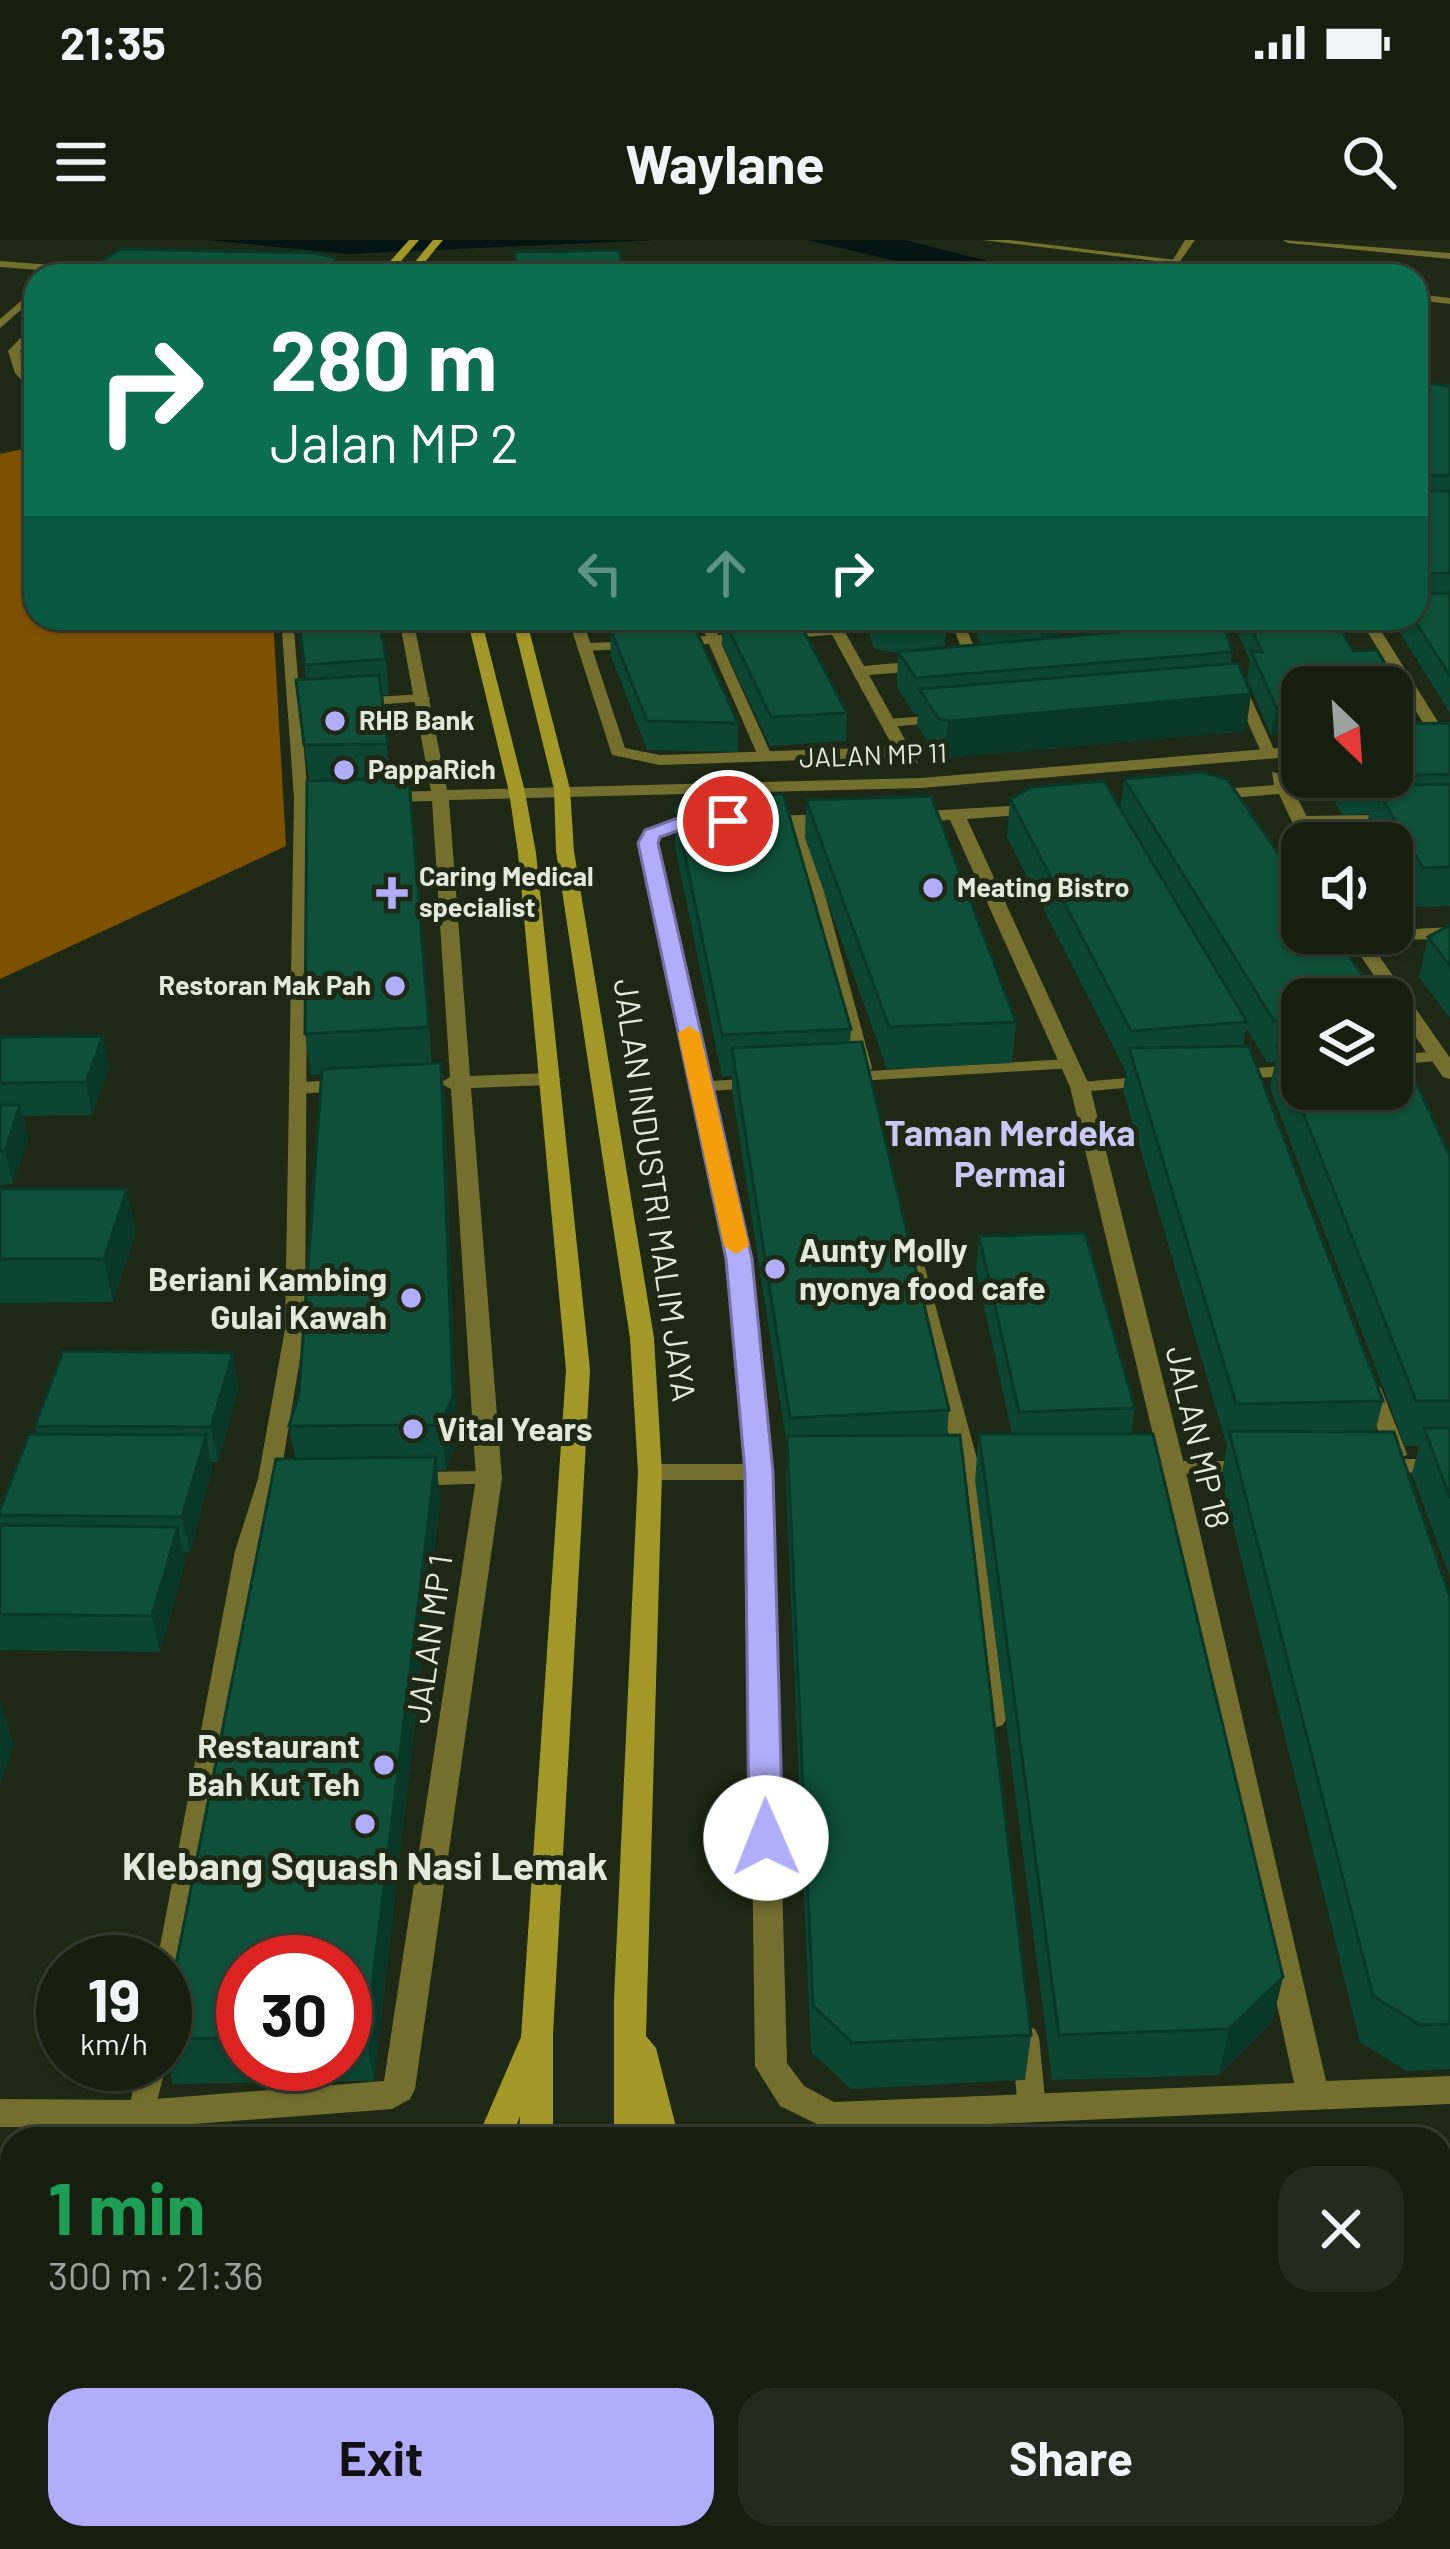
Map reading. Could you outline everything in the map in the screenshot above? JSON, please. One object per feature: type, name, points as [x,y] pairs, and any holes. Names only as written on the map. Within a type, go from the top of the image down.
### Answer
[{"type":"main road","points":[[396,264],[414,240]]},
{"type":"main road","points":[[422,264],[438,240]]},
{"type":"main road","points":[[477,630],[517,792],[551,1079],[578,1370],[537,2034],[536,2127]]},
{"type":"main road","name":"JALAN INDUSTRI MALIM JAYA","points":[[522,630],[562,789],[565,851],[642,1338],[650,1472],[630,1999],[631,2127]]},
{"type":"main road","points":[[630,1999],[659,2127]]},
{"type":"main road","points":[[499,2127],[537,2034]]},
{"type":"street","points":[[1172,264],[1190,240]]},
{"type":"street","points":[[1288,240],[1450,256]]},
{"type":"street","points":[[0,325],[6,312]]},
{"type":"street","points":[[24,340],[14,351],[24,380]]},
{"type":"street","name":"JALAN MP 1","points":[[0,2113],[142,2114],[392,2096],[399,2090],[489,1478],[440,795],[409,630]]},
{"type":"street","points":[[580,630],[618,752],[660,760],[903,752]]},
{"type":"street","points":[[837,630],[921,783]]},
{"type":"street","points":[[1097,630],[1103,650]]},
{"type":"street","points":[[1373,630],[1439,742]]},
{"type":"street","points":[[1081,652],[1126,648]]},
{"type":"street","points":[[860,671],[995,659]]},
{"type":"street","name":"JALAN MP 11","points":[[357,798],[921,783],[1281,753]]},
{"type":"street","points":[[1269,754],[1281,782]]},
{"type":"street","points":[[760,787],[769,820]]},
{"type":"street","points":[[1193,796],[1281,789]]},
{"type":"street","points":[[1289,798],[1300,820]]},
{"type":"street","points":[[889,818],[1061,807]]},
{"type":"street","name":"JALAN MP 18","points":[[957,816],[1074,1076],[1173,1468],[1313,2093]]},
{"type":"street","points":[[748,820],[866,819]]},
{"type":"street","points":[[728,821],[686,821],[652,834],[648,843],[739,1259],[771,1472],[771,2066],[792,2096],[831,2117],[1450,2090]]},
{"type":"street","points":[[1413,933],[1450,933]]},
{"type":"street","points":[[1369,954],[1445,1065]]},
{"type":"street","points":[[416,1084],[551,1079]]},
{"type":"street","points":[[298,1088],[369,1085]]},
{"type":"street","points":[[650,1472],[771,1472]]},
{"type":"lane","points":[[986,240],[1172,260]]},
{"type":"lane","points":[[176,1935],[246,1551],[280,1479],[295,1329],[308,799],[292,706],[288,630]]},
{"type":"lane","points":[[710,630],[765,756]]},
{"type":"lane","points":[[586,647],[786,630]]},
{"type":"lane","points":[[961,630],[974,661]]},
{"type":"lane","points":[[1234,675],[1269,754]]},
{"type":"lane","points":[[1217,695],[1241,693]]},
{"type":"lane","points":[[335,704],[423,698]]},
{"type":"lane","points":[[292,706],[314,705]]},
{"type":"lane","points":[[888,723],[958,717]]},
{"type":"lane","points":[[1300,820],[1450,818]]},
{"type":"lane","points":[[798,820],[868,1088]]},
{"type":"lane","points":[[1244,1052],[1263,1095]]},
{"type":"lane","points":[[1413,1062],[1445,1065]]},
{"type":"lane","points":[[1211,1077],[1281,1071]]},
{"type":"lane","points":[[818,1080],[868,1088],[1074,1076],[1167,1080]]},
{"type":"lane","points":[[699,1087],[770,1083]]},
{"type":"lane","points":[[902,1216],[968,1470],[997,1754]]},
{"type":"lane","points":[[1360,1357],[1404,1477]]},
{"type":"lane","points":[[1355,1467],[1404,1477],[1450,1466]]},
{"type":"lane","points":[[1127,1468],[1264,1468]]},
{"type":"lane","points":[[379,1479],[489,1478]]},
{"type":"lane","points":[[1023,2013],[1032,2108]]},
{"type":"lane","points":[[142,2114],[147,2091]]},
{"type":"shaded area","points":[[207,240],[655,240],[348,254]]},
{"type":"shaded area","points":[[807,240],[905,240],[1000,264],[909,264]]},
{"type":"shaded area","points":[[24,449],[24,630],[274,630],[286,846],[0,979],[0,454]]},
{"type":"building","points":[[121,249],[314,253],[335,258],[335,264],[97,264]]},
{"type":"building","points":[[619,250],[622,264],[516,264],[515,252]]},
{"type":"building","points":[[1428,383],[1450,386],[1450,475],[1428,476]]},
{"type":"building","points":[[1428,491],[1450,491],[1450,573],[1428,574]]},
{"type":"building","points":[[1450,593],[1450,676],[1421,630],[1428,630],[1428,594]]},
{"type":"building","points":[[300,630],[381,630],[386,659],[305,665]]},
{"type":"building","points":[[611,630],[696,630],[738,723],[647,721]]},
{"type":"building","points":[[729,630],[803,630],[847,713],[771,717]]},
{"type":"building","points":[[1137,630],[1226,630],[1232,652],[916,678],[898,652]]},
{"type":"building","points":[[1252,630],[1342,630],[1353,651],[1377,650],[1386,666],[1281,666],[1281,706],[1276,707],[1251,651],[1262,652]]},
{"type":"building","points":[[1238,663],[1251,694],[948,721],[938,718],[919,689]]},
{"type":"building","points":[[379,675],[388,744],[304,745],[296,680]]},
{"type":"building","points":[[1450,723],[1450,774],[1413,775],[1413,724]]},
{"type":"building","points":[[1202,772],[1227,779],[1281,857],[1281,954],[1348,954],[1364,978],[1281,978],[1281,1020],[1274,1021],[1124,779]]},
{"type":"building","points":[[409,778],[429,1027],[305,1034],[307,781]]},
{"type":"building","points":[[1104,781],[1247,1022],[1131,1031],[1010,799],[1032,787]]},
{"type":"building","points":[[1450,784],[1450,867],[1423,868],[1413,851],[1413,822],[1396,822],[1382,798],[1413,798],[1413,785]]},
{"type":"building","points":[[783,794],[851,1029],[722,1035],[675,807],[686,799]]},
{"type":"building","points":[[931,796],[1016,1022],[889,1027],[806,800]]},
{"type":"building","points":[[1450,925],[1450,966],[1428,937]]},
{"type":"building","points":[[103,1036],[86,1082],[0,1083],[0,1037]]},
{"type":"building","points":[[862,1042],[949,1410],[790,1418],[732,1048]]},
{"type":"building","points":[[1249,1046],[1383,1401],[1236,1404],[1129,1048]]},
{"type":"building","points":[[441,1063],[453,1396],[441,1425],[289,1426],[299,1394],[322,1069]]},
{"type":"building","points":[[1413,1076],[1450,1156],[1450,1401],[1416,1401],[1302,1110],[1413,1110]]},
{"type":"building","points":[[0,1105],[20,1105],[5,1151],[0,1151]]},
{"type":"building","points":[[0,1189],[127,1189],[104,1259],[0,1259]]},
{"type":"building","points":[[1085,1233],[1135,1408],[1019,1412],[979,1236]]},
{"type":"building","points":[[63,1351],[233,1353],[211,1427],[35,1426]]},
{"type":"building","points":[[1424,1428],[1450,1428],[1450,1498]]},
{"type":"building","points":[[1229,1431],[1394,1432],[1450,1597],[1450,2024],[1420,2025],[1373,1996]]},
{"type":"building","points":[[29,1434],[206,1435],[182,1517],[0,1515]]},
{"type":"building","points":[[979,1434],[1153,1434],[1283,1977],[1229,2029],[1059,2035]]},
{"type":"building","points":[[960,1435],[1031,2035],[853,2043],[813,2006],[787,1436]]},
{"type":"building","points":[[436,1457],[372,1986],[372,1935],[216,1935],[216,2038],[192,2039],[192,1935],[182,1935],[276,1459]]},
{"type":"building","points":[[0,1525],[178,1527],[152,1616],[0,1614]]},
{"type":"slow traffic","points":[[689,1033],[736,1246]]},
{"type":"place","name":"RHB Bank","points":[[335,721]]},
{"type":"place","name":"PappaRich","points":[[344,770]]},
{"type":"place","name":"Meating Bistro","points":[[933,888]]},
{"type":"place","name":"Caring Medical specialist","points":[[392,893]]},
{"type":"place","name":"Restoran Mak Pah","points":[[395,986]]},
{"type":"place","name":"Aunty Molly nyonya food cafe","points":[[775,1269]]},
{"type":"place","name":"Beriani Kambing Gulai Kawah","points":[[411,1298]]},
{"type":"place","name":"Vital Years","points":[[413,1429]]},
{"type":"place","name":"Restaurant Bah Kut Teh","points":[[384,1765]]},
{"type":"place","name":"Klebang Squash Nasi Lemak","points":[[365,1824]]},
{"type":"district","name":"Taman Merdeka Permai","points":[[1010,1154]]},
{"type":"route","points":[[728,821],[686,821],[652,834],[648,843],[739,1259],[759,1472],[766,1838]]}]
